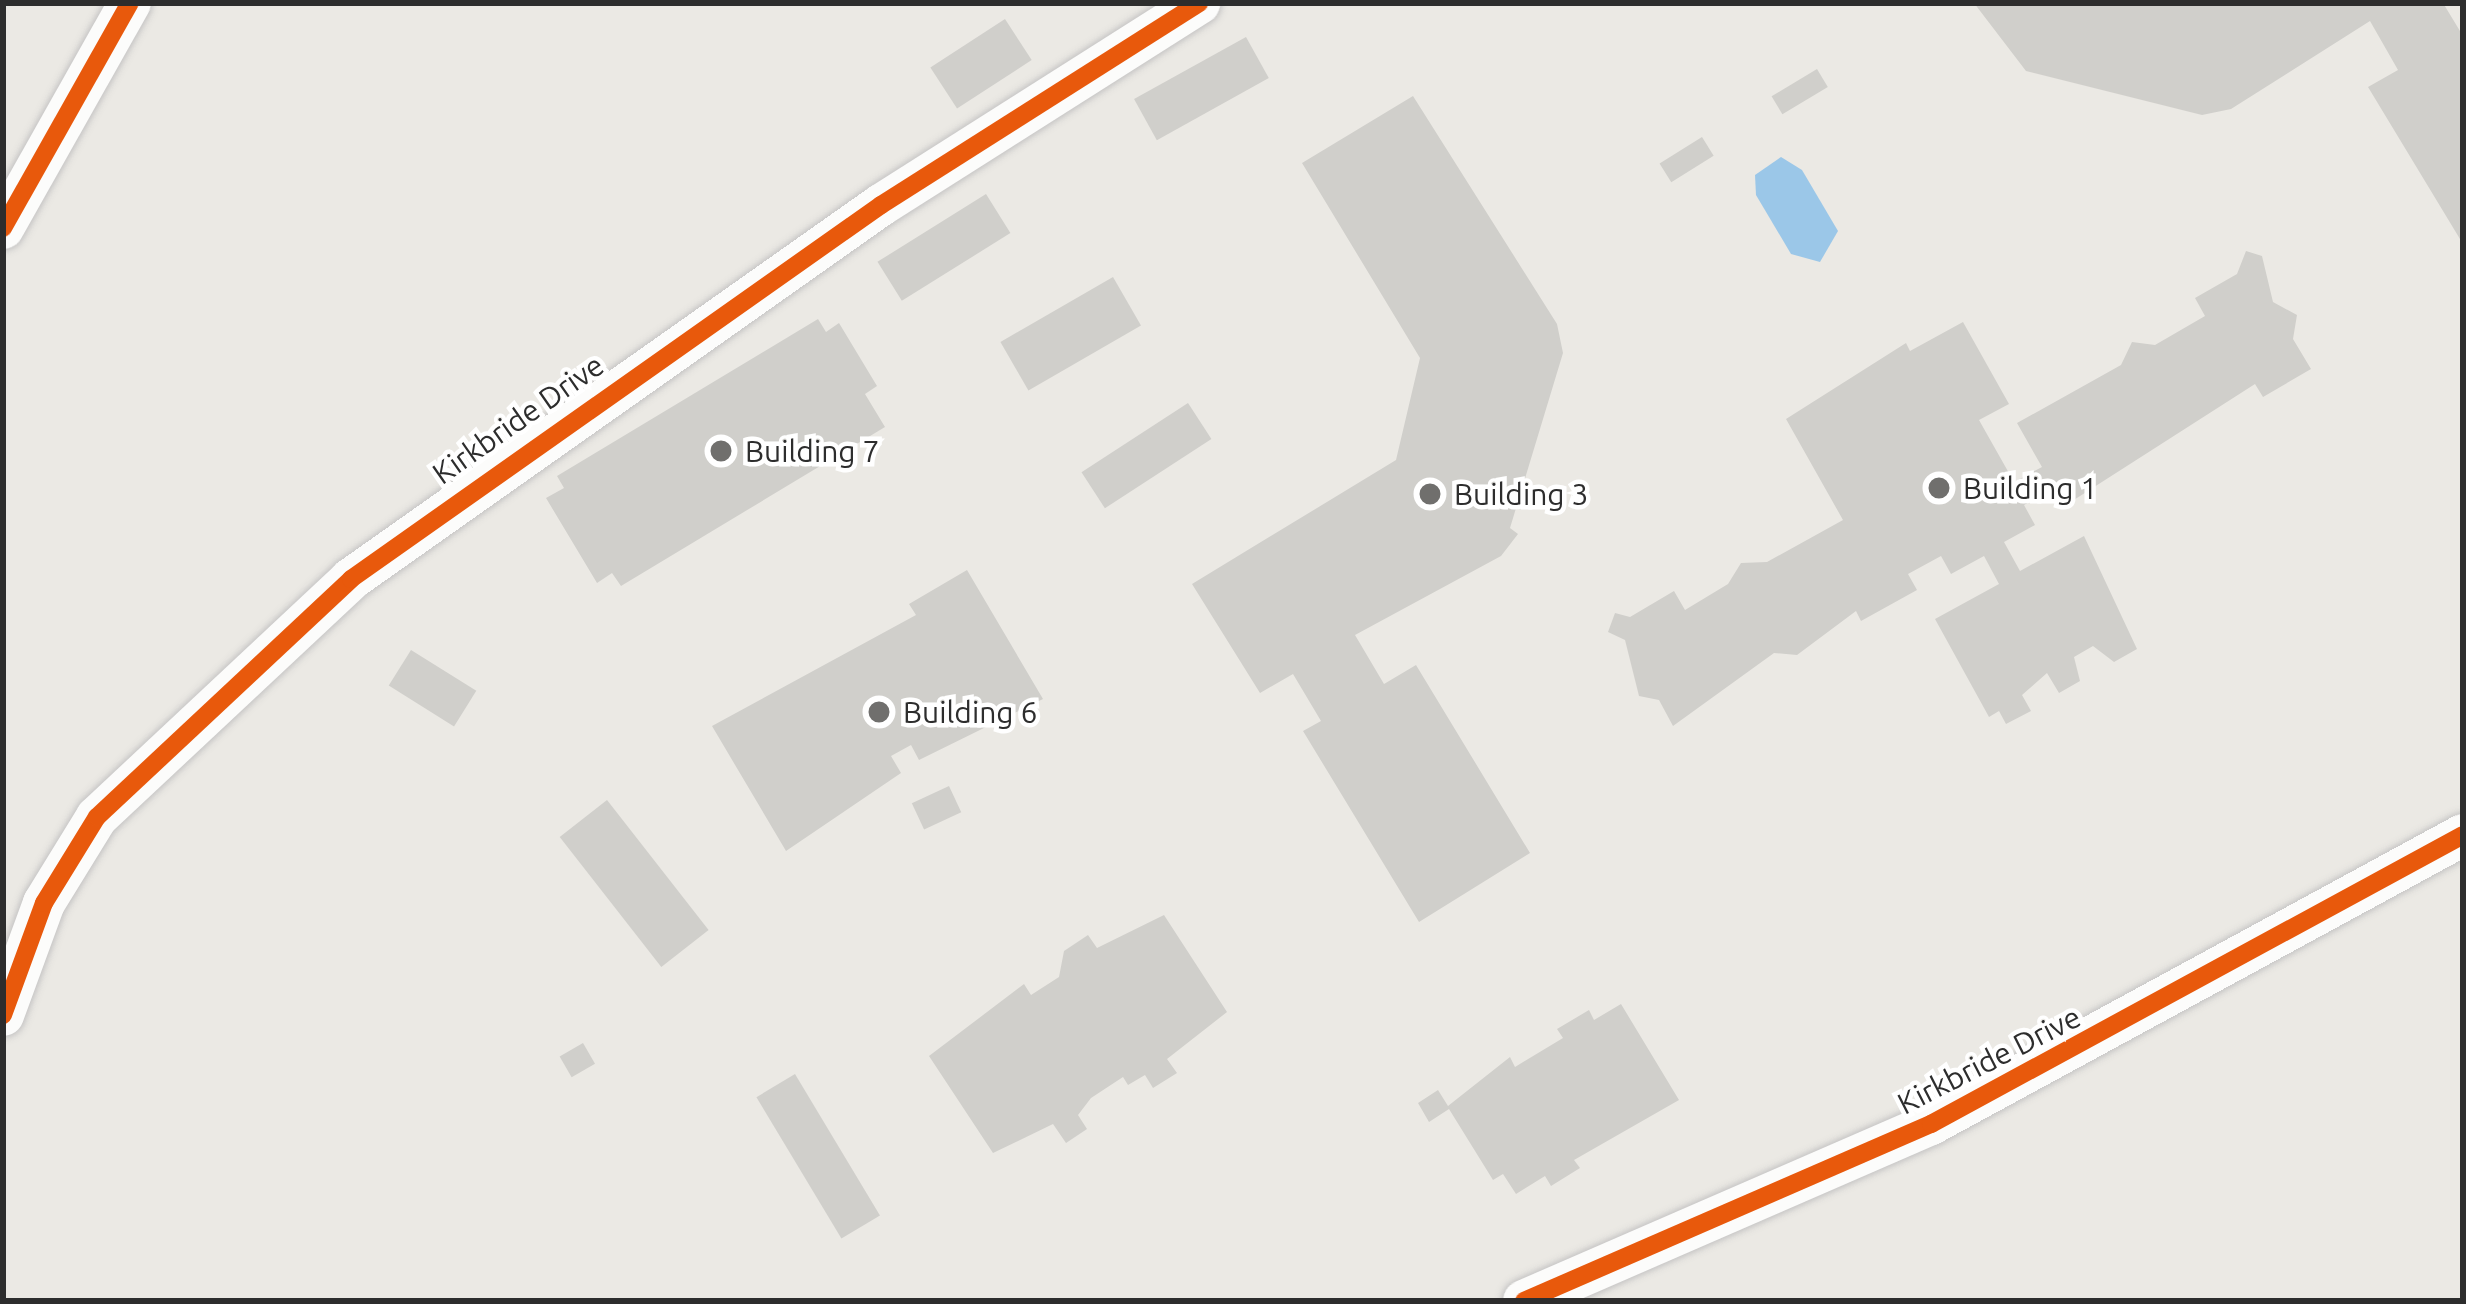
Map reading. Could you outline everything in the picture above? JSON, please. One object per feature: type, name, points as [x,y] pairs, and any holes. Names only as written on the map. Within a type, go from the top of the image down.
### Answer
[{"type":"street","points":[[3,228],[130,3]]},
{"type":"street","name":"Kirkbride Drive","points":[[3,1015],[44,903],[97,818],[351,579],[861,218],[1199,3]]},
{"type":"street","name":"Kirkbride Drive","points":[[1524,1301],[1930,1124],[2463,835]]},
{"type":"water","points":[[1781,157],[1802,170],[1838,231],[1820,262],[1791,254],[1756,195],[1755,175]]},
{"type":"building","points":[[1974,3],[2443,3],[2463,36],[2463,244],[2368,87],[2398,70],[2370,21],[2231,109],[2202,115],[2026,71]]},
{"type":"building","points":[[1005,19],[1032,60],[957,109],[930,67]]},
{"type":"building","points":[[1246,37],[1269,78],[1157,140],[1134,99]]},
{"type":"building","points":[[1817,69],[1828,87],[1782,114],[1772,96]]},
{"type":"building","name":"Building 3","points":[[1413,96],[1557,324],[1563,353],[1510,528],[1518,534],[1501,556],[1355,635],[1384,684],[1416,665],[1530,853],[1419,922],[1303,731],[1321,721],[1293,674],[1260,693],[1192,584],[1396,460],[1420,358],[1302,163]]},
{"type":"building","points":[[1702,137],[1714,156],[1671,182],[1660,163]]},
{"type":"building","points":[[986,194],[1010,233],[902,301],[877,262]]},
{"type":"building","name":"Building 1","points":[[2246,251],[2262,256],[2273,302],[2297,315],[2293,339],[2311,369],[2263,397],[2255,384],[2066,505],[2057,486],[2024,505],[2035,525],[2004,542],[2020,571],[2084,536],[2137,649],[2114,662],[2093,646],[2074,657],[2080,681],[2059,693],[2047,673],[2022,695],[2031,711],[2006,724],[1999,711],[1989,717],[1935,619],[1999,584],[1984,556],[1951,574],[1941,556],[1908,574],[1917,590],[1861,621],[1856,611],[1797,655],[1774,653],[1673,726],[1659,700],[1639,696],[1625,640],[1608,632],[1615,613],[1630,617],[1674,591],[1685,610],[1728,584],[1741,563],[1767,562],[1843,520],[1786,419],[1906,343],[1910,351],[1963,322],[2009,404],[1979,420],[2014,482],[2042,467],[2017,423],[2121,365],[2132,342],[2155,345],[2205,316],[2195,298],[2237,274]]},
{"type":"building","points":[[1113,277],[1141,325],[1028,390],[1000,342]]},
{"type":"building","name":"Building 7","points":[[818,319],[826,332],[839,323],[877,386],[865,394],[885,427],[621,586],[612,573],[597,583],[546,498],[564,488],[557,476]]},
{"type":"building","points":[[1188,403],[1211,439],[1105,508],[1081,472]]},
{"type":"building","name":"Building 6","points":[[967,570],[1043,699],[919,760],[911,745],[891,756],[901,773],[786,851],[712,726],[916,615],[909,604]]},
{"type":"building","points":[[411,650],[476,691],[454,726],[389,686]]},
{"type":"building","points":[[949,786],[961,812],[924,830],[912,803]]},
{"type":"building","points":[[607,800],[709,930],[661,967],[560,837]]},
{"type":"building","points":[[1164,915],[1227,1012],[1167,1059],[1177,1073],[1153,1088],[1145,1075],[1128,1085],[1123,1077],[1091,1098],[1078,1115],[1087,1129],[1066,1143],[1053,1124],[993,1153],[929,1056],[1024,984],[1031,995],[1059,977],[1064,951],[1088,935],[1097,948]]},
{"type":"building","points":[[1621,1004],[1679,1100],[1574,1160],[1580,1168],[1551,1186],[1545,1176],[1516,1194],[1503,1174],[1493,1180],[1449,1109],[1429,1122],[1418,1103],[1438,1090],[1448,1106],[1510,1057],[1515,1067],[1563,1038],[1557,1029],[1589,1010],[1594,1020]]},
{"type":"building","points":[[583,1043],[595,1064],[572,1077],[560,1056]]},
{"type":"building","points":[[795,1074],[880,1215],[841,1239],[756,1097]]},
{"type":"cycle path","points":[[3,228],[130,3]]},
{"type":"cycle path","points":[[3,1015],[44,903],[97,817],[351,579],[881,205],[1199,3]]},
{"type":"cycle path","points":[[1524,1301],[1931,1124],[2463,835]]},
{"type":"place","name":"Building 7","points":[[721,451]]},
{"type":"place","name":"Building 1","points":[[1939,488]]},
{"type":"place","name":"Building 3","points":[[1430,494]]},
{"type":"place","name":"Building 6","points":[[879,712]]}]
